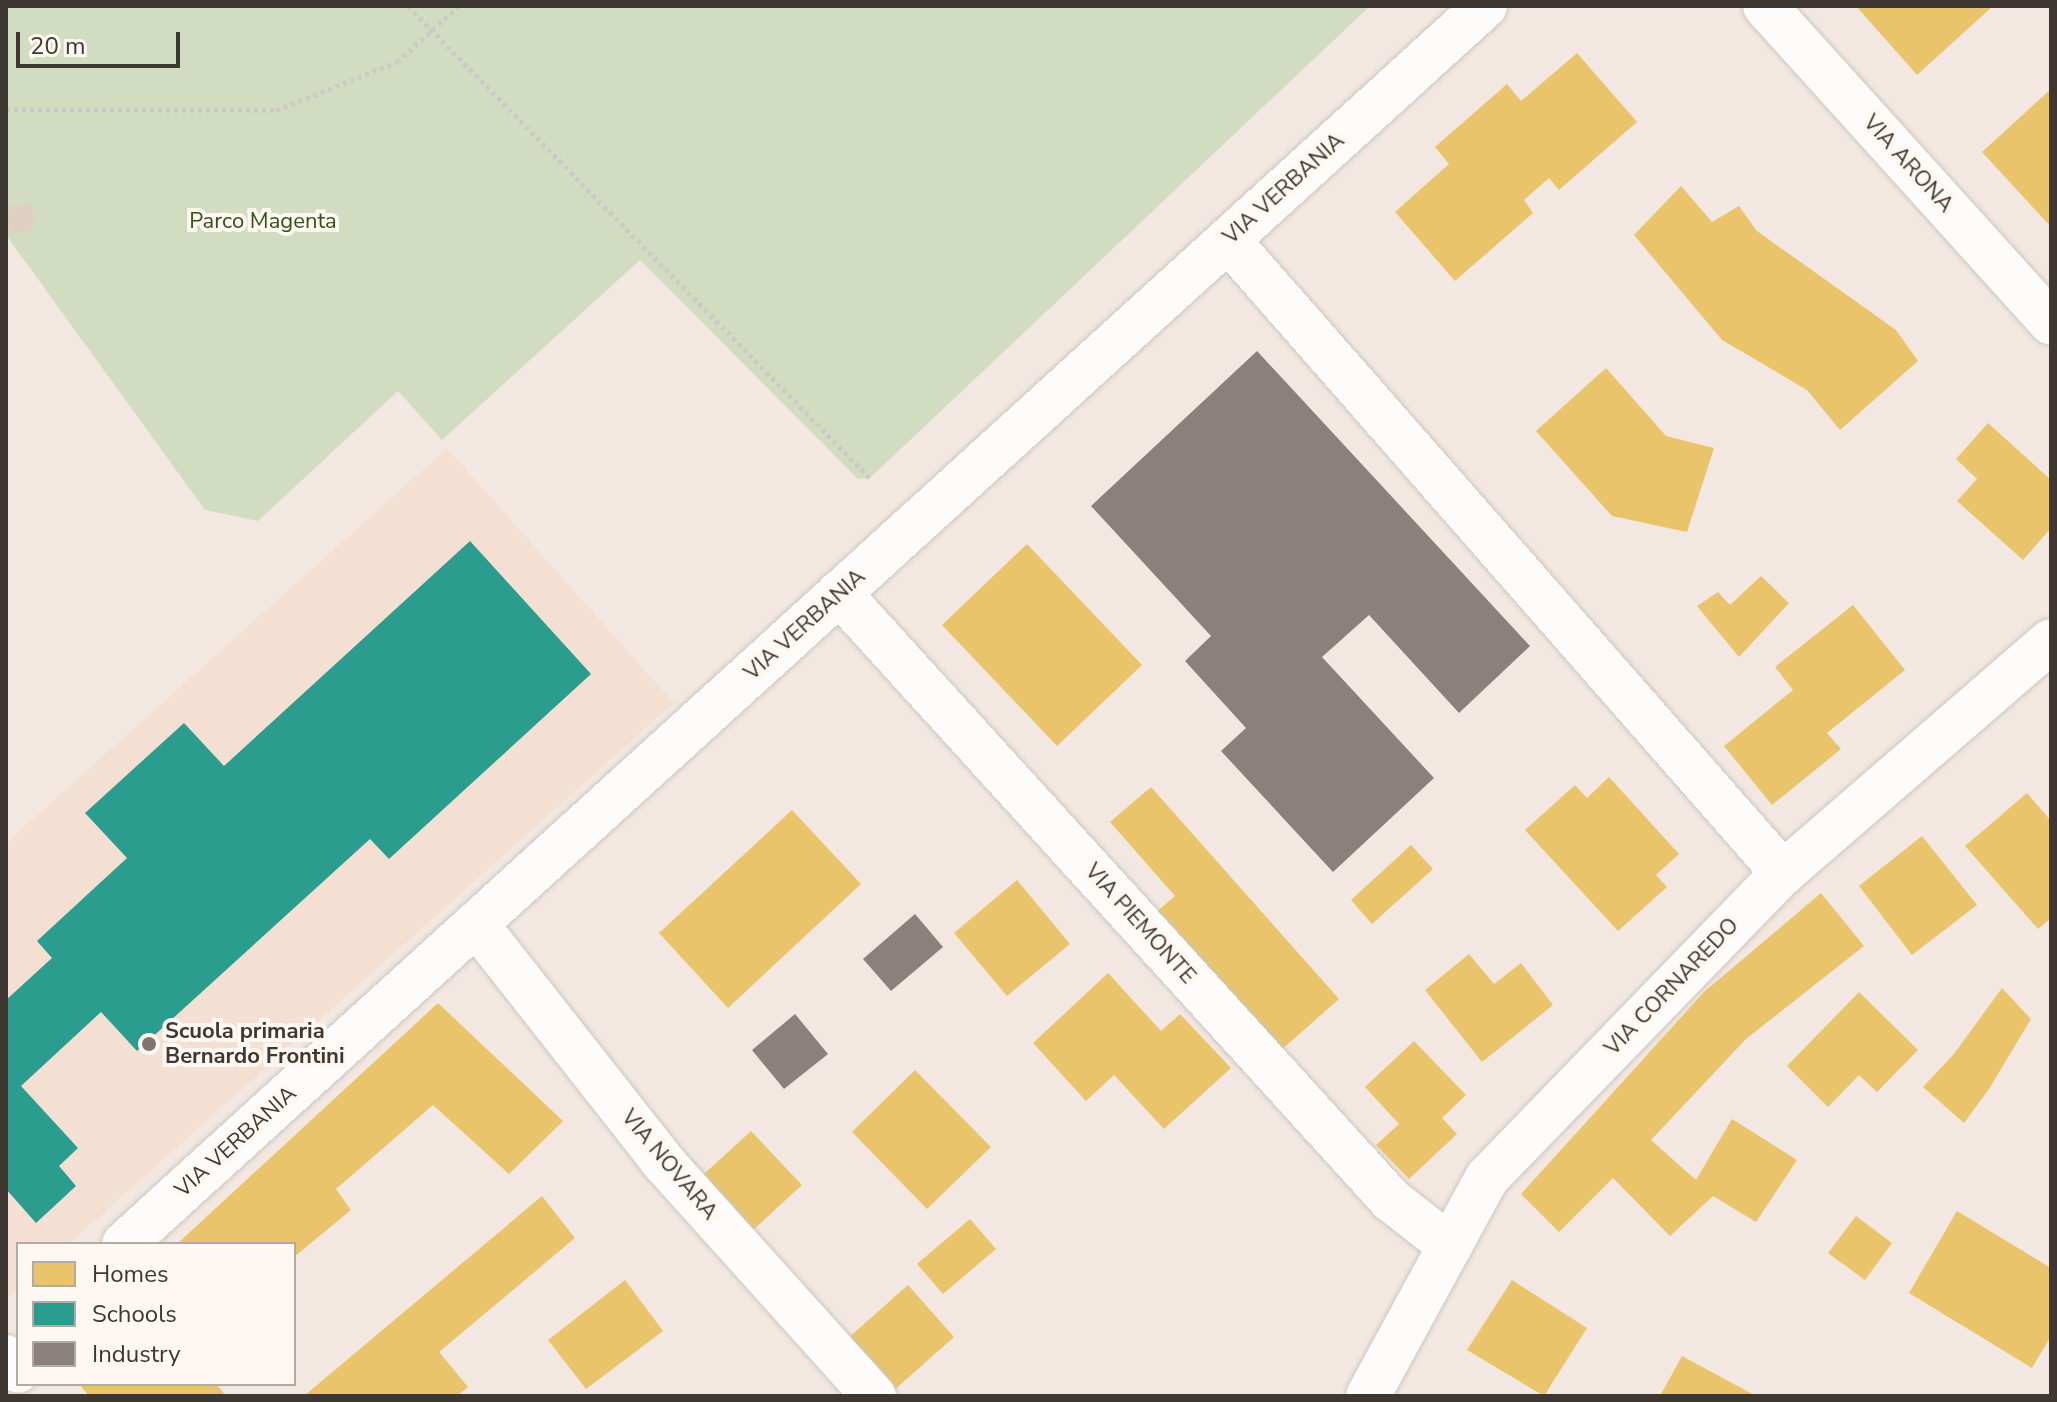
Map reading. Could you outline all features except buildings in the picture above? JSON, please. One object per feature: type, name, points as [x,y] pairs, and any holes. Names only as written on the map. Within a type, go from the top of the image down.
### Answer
[{"type":"street","name":"VIA VERBANIA","points":[[126,1242],[1485,6]]},
{"type":"street","name":"VIA ARONA","points":[[1765,6],[2051,323]]},
{"type":"street","points":[[1228,240],[1783,873]]},
{"type":"street","name":"VIA PIEMONTE","points":[[839,593],[1391,1200],[1450,1246]]},
{"type":"street","name":"VIA CORNAREDO","points":[[1368,1396],[1487,1178],[1783,873],[2051,641]]},
{"type":"street","name":"VIA NOVARA","points":[[476,924],[664,1163],[874,1396]]},
{"type":"path","points":[[408,6],[870,478]]},
{"type":"path","points":[[6,109],[276,110],[397,62],[459,6]]},
{"type":"shaded area","name":"Scuola primaria Bernardo Frontini","points":[[447,448],[674,703],[71,1242],[16,1242],[16,1292],[6,1300],[6,843]]},
{"type":"green space","name":"Parco Magenta","points":[[6,6],[1370,6],[870,478],[858,479],[640,260],[442,440],[398,391],[258,521],[205,510],[6,235]]},
{"type":"place","name":"Scuola primaria Bernardo Frontini","points":[[149,1044]]}]
